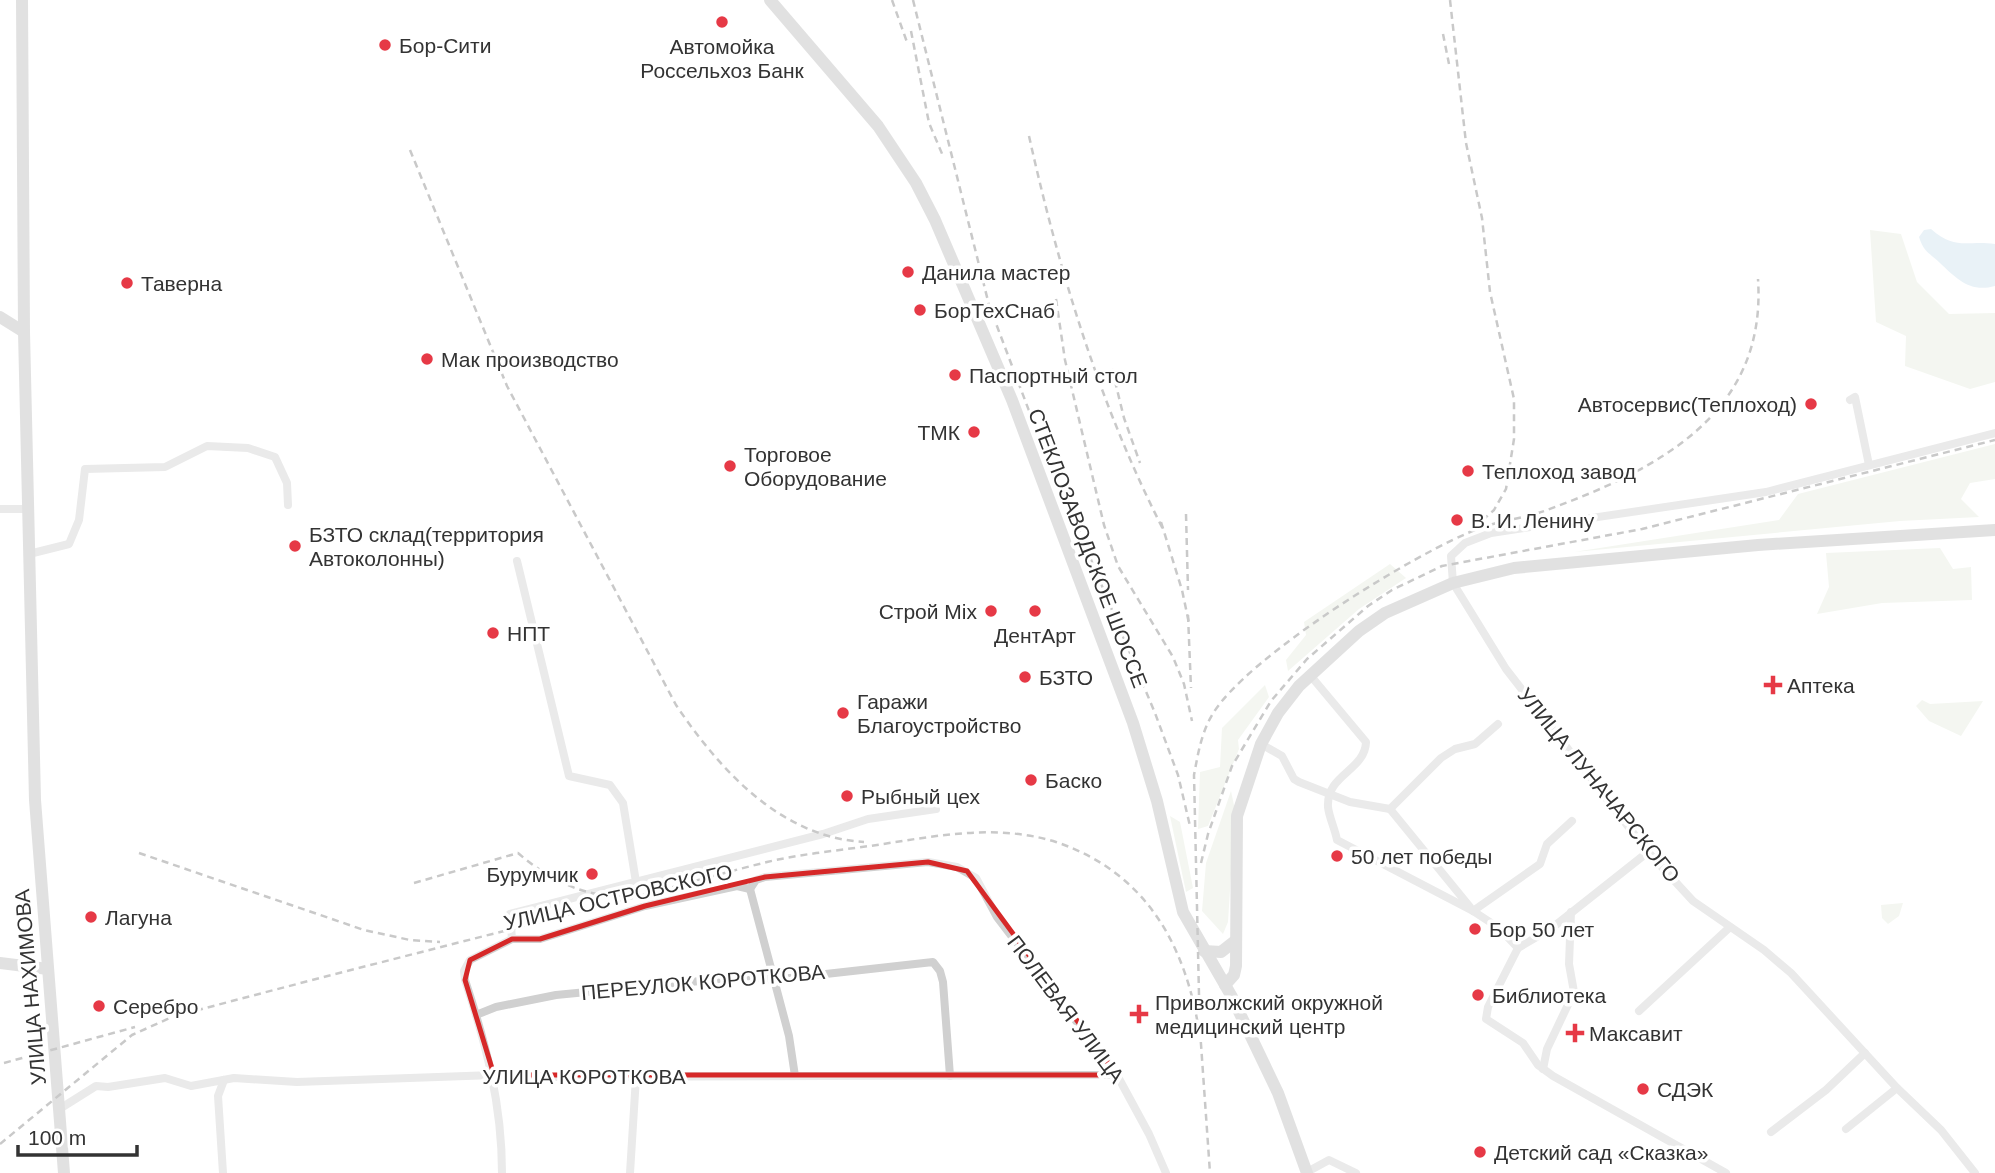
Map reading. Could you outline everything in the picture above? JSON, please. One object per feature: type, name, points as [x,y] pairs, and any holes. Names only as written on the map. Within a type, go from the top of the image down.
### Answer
[{"type":"main road","name":"УЛИЦА НАХИМОВА","points":[[22,0],[24,332],[36,838],[61,1108],[64,1173]]},
{"type":"main road","name":"СТЕКЛОЗАВОДСКОЕ ШОССЕ","points":[[770,0],[878,126],[916,184],[935,220],[1012,400],[1133,723],[1157,801],[1175,881],[1189,925],[1225,985],[1278,1093],[1306,1173]]},
{"type":"main road","points":[[0,317],[24,332]]},
{"type":"main road","points":[[1225,985],[1234,975],[1237,816],[1261,744],[1286,702],[1310,675],[1379,616],[1453,583],[1533,566],[1758,545],[1995,530]]},
{"type":"main road","points":[[1204,951],[1221,952],[1235,941]]},
{"type":"main road","points":[[0,963],[48,969]]},
{"type":"street","points":[[1850,400],[1855,397],[1868,466]]},
{"type":"street","points":[[1453,583],[1450,572],[1451,556],[1465,544],[1491,533],[1766,492],[1995,433]]},
{"type":"street","points":[[29,554],[69,544],[79,520],[85,469],[165,467],[207,446],[248,448],[275,457],[287,483],[288,505]]},
{"type":"street","points":[[0,509],[28,509]]},
{"type":"street","points":[[517,561],[569,776],[610,785],[623,803],[636,882]]},
{"type":"street","name":"УЛИЦА ЛУНАЧАРСКОГО","points":[[1453,583],[1506,668],[1647,852],[1693,901],[1791,973],[1897,1088],[1941,1130],[1975,1173]]},
{"type":"street","points":[[1310,675],[1366,741],[1362,759],[1334,781],[1329,794],[1328,809],[1337,840],[1473,911],[1499,928],[1518,948]]},
{"type":"street","points":[[1390,809],[1441,758],[1455,749],[1475,744],[1498,724]]},
{"type":"street","points":[[1261,744],[1282,756],[1294,779],[1350,802],[1390,809],[1473,911]]},
{"type":"street","points":[[512,939],[510,914],[823,834],[868,819],[936,809]]},
{"type":"street","points":[[1473,911],[1540,864],[1547,844],[1572,821]]},
{"type":"street","points":[[1647,852],[1535,939],[1518,948],[1486,1013],[1490,1022],[1523,1043],[1543,1069],[1726,1173]]},
{"type":"street","name":"УЛИЦА ОСТРОВСКОГО","points":[[476,1015],[465,980],[466,964],[477,955],[512,939],[540,939],[645,906],[737,886],[750,889],[756,880],[765,877],[928,862],[946,864]]},
{"type":"street","name":"ПОЛЕВАЯ УЛИЦА","points":[[946,864],[976,878],[997,917],[1117,1075],[1149,1134],[1166,1173]]},
{"type":"street","points":[[750,889],[772,980],[787,1027],[795,1076]]},
{"type":"street","points":[[1543,1069],[1547,1049],[1574,992],[1569,964],[1571,912]]},
{"type":"street","points":[[1639,1011],[1730,927]]},
{"type":"street","name":"ПЕРЕУЛОК КОРОТКОВА","points":[[476,1015],[496,1007],[612,987],[752,976],[772,980],[933,962],[940,971],[943,982],[950,1076]]},
{"type":"street","points":[[476,1015],[494,1075],[501,1120],[502,1173]]},
{"type":"street","points":[[1771,1132],[1826,1090],[1865,1053]]},
{"type":"street","name":"УЛИЦА КОРОТКОВА","points":[[61,1108],[96,1086],[108,1087],[165,1078],[191,1086],[244,1078],[298,1082],[494,1075],[1117,1075]]},
{"type":"street","points":[[630,1173],[636,1077]]},
{"type":"street","points":[[223,1173],[218,1096],[225,1080]]},
{"type":"street","points":[[1846,1129],[1897,1088]]},
{"type":"street","points":[[1306,1173],[1329,1160],[1356,1173]]},
{"type":"highlighted area","points":[[928,862],[967,871],[1117,1075],[494,1075],[465,980],[470,960],[512,939],[540,939],[645,906],[765,877]]},
{"type":"shaded area","points":[[1870,230],[1901,234],[1917,282],[1949,314],[1995,313],[1995,382],[1970,389],[1905,366],[1906,336],[1876,322]]},
{"type":"shaded area","points":[[1995,444],[1995,479],[1970,483],[1961,499],[1979,517],[1900,521],[1574,552],[1779,520],[1798,494]]},
{"type":"shaded area","points":[[1940,548],[1953,569],[1971,567],[1972,600],[1882,603],[1817,614],[1829,587],[1826,553]]},
{"type":"shaded area","points":[[1390,564],[1406,578],[1359,609],[1288,671],[1286,660],[1306,635],[1304,622]]},
{"type":"shaded area","points":[[1265,685],[1269,697],[1238,740],[1239,749],[1208,826],[1198,829],[1200,772],[1220,767],[1222,728]]},
{"type":"shaded area","points":[[1922,700],[1930,704],[1983,701],[1961,736],[1929,721],[1916,706]]},
{"type":"shaded area","points":[[1231,791],[1235,810],[1228,922],[1223,934],[1202,911],[1206,863]]},
{"type":"shaded area","points":[[1170,816],[1180,822],[1193,888],[1186,892]]},
{"type":"shaded area","points":[[1903,903],[1899,916],[1888,924],[1882,918],[1881,905]]},
{"type":"water","points":[[1931,229],[1955,242],[1995,244],[1995,286],[1978,288],[1952,274],[1921,242],[1919,237],[1924,230]]},
{"type":"railway","points":[[892,0],[908,45]]},
{"type":"railway","points":[[913,0],[989,305],[1031,416],[1155,713],[1178,775],[1190,826]]},
{"type":"railway","points":[[1450,0],[1466,143],[1482,218],[1490,292],[1514,399],[1514,439],[1506,489],[1494,510],[1475,527]]},
{"type":"railway","points":[[911,31],[929,123],[943,156]]},
{"type":"railway","points":[[1443,34],[1449,64]]},
{"type":"railway","points":[[1029,136],[1054,237],[1084,337],[1120,435],[1163,529]]},
{"type":"railway","points":[[410,150],[507,386],[676,705],[733,776],[779,814],[805,828],[864,842]]},
{"type":"railway","points":[[1199,995],[1194,775],[1203,737],[1212,715],[1231,691],[1259,665],[1376,582],[1480,528],[1547,510],[1627,476],[1664,455],[1697,430],[1724,401],[1744,367],[1756,326],[1758,279]]},
{"type":"railway","points":[[1056,299],[1065,360],[1104,525],[1118,566],[1173,657],[1184,684],[1192,721]]},
{"type":"railway","points":[[1112,369],[1124,418],[1140,463]]},
{"type":"railway","points":[[1201,863],[1208,834],[1232,766],[1271,701],[1307,659],[1368,606],[1392,590],[1442,566],[1642,529],[1995,440]]},
{"type":"railway","points":[[1186,514],[1188,590]]},
{"type":"railway","points":[[1161,522],[1189,623]]},
{"type":"railway","points":[[1188,615],[1191,688]]},
{"type":"railway","points":[[0,1144],[132,1035],[172,1017],[767,862],[970,833],[1013,833],[1056,842],[1088,856],[1115,873],[1139,894],[1158,918],[1173,944],[1185,973],[1200,1037]]},
{"type":"railway","points":[[139,853],[364,930],[410,940],[440,942]]},
{"type":"railway","points":[[414,883],[518,853],[566,884],[593,893],[622,896]]},
{"type":"railway","points":[[4,1063],[135,1027]]},
{"type":"railway","points":[[1200,1030],[1210,1173]]},
{"type":"place","name":"Автомойка Россельхоз Банк","points":[[722,22]]},
{"type":"place","name":"Бор-Сити","points":[[385,45]]},
{"type":"place","name":"Данила мастер","points":[[908,272]]},
{"type":"place","name":"Таверна","points":[[127,283]]},
{"type":"place","name":"БорТехСнаб","points":[[920,310]]},
{"type":"place","name":"Мак производство","points":[[427,359]]},
{"type":"place","name":"Паспортный стол","points":[[955,375]]},
{"type":"place","name":"Автосервис(Теплоход)","points":[[1811,404]]},
{"type":"place","name":"ТМК","points":[[974,432]]},
{"type":"place","name":"Торговое Оборудование","points":[[730,466]]},
{"type":"place","name":"Теплоход завод","points":[[1468,471]]},
{"type":"place","name":"В. И. Ленину","points":[[1457,520]]},
{"type":"place","name":"БЗТО склад(территория Автоколонны)","points":[[295,546]]},
{"type":"place","name":"Строй Mix","points":[[991,611]]},
{"type":"place","name":"ДентАрт","points":[[1035,611]]},
{"type":"place","name":"НПТ","points":[[493,633]]},
{"type":"place","name":"БЗТО","points":[[1025,677]]},
{"type":"place","name":"Аптека","points":[[1773,685]]},
{"type":"place","name":"Гаражи Благоустройство","points":[[843,713]]},
{"type":"place","name":"Баско","points":[[1031,780]]},
{"type":"place","name":"Рыбный цех","points":[[847,796]]},
{"type":"place","name":"50 лет победы","points":[[1337,856]]},
{"type":"place","name":"Бурумчик","points":[[592,874]]},
{"type":"place","name":"Лагуна","points":[[91,917]]},
{"type":"place","name":"Бор 50 лет","points":[[1475,929]]},
{"type":"place","name":"Библиотека","points":[[1478,995]]},
{"type":"place","name":"Серебро","points":[[99,1006]]},
{"type":"place","name":"Приволжский окружной медицинский центр","points":[[1139,1014]]},
{"type":"place","name":"Максавит","points":[[1575,1033]]},
{"type":"place","name":"СДЭК","points":[[1643,1089]]},
{"type":"place","name":"Детский сад «Сказка»","points":[[1480,1152]]}]
